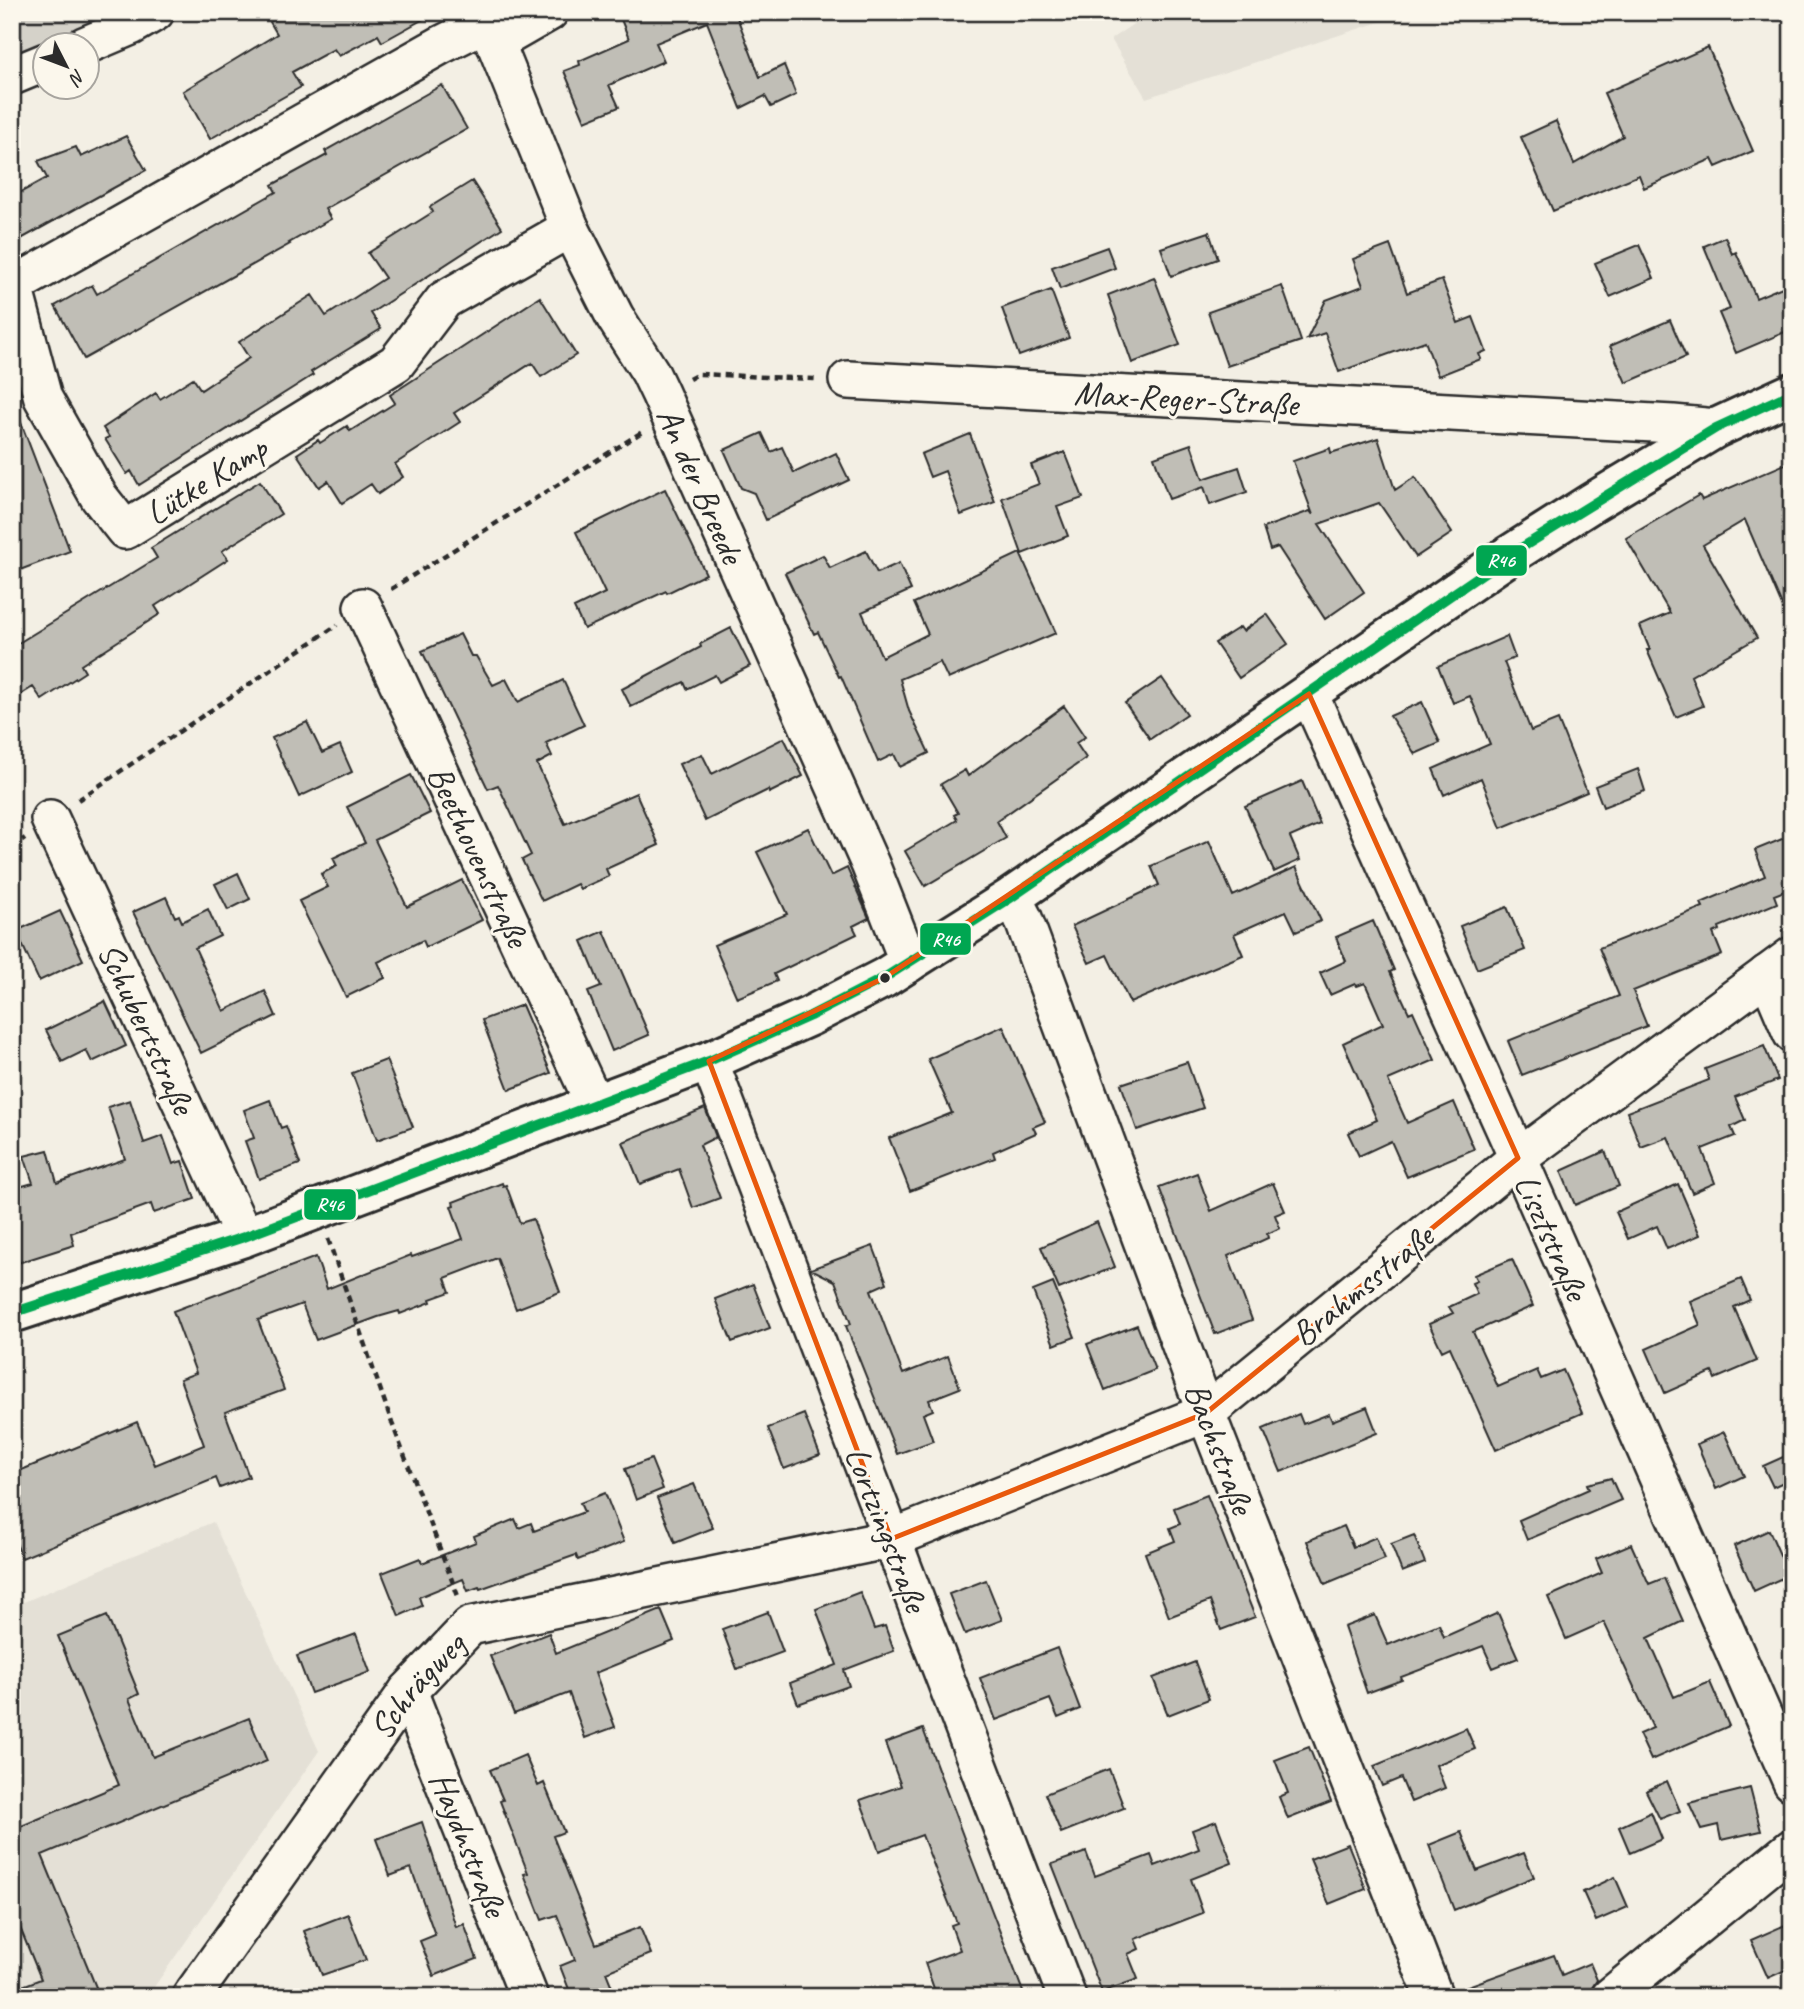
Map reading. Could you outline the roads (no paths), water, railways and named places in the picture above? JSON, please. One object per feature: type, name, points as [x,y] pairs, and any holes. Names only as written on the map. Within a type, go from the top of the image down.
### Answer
[{"type":"street","points":[[102,38],[155,12]]},
{"type":"street","points":[[488,26],[549,12]]},
{"type":"street","name":"An der Breede","points":[[488,26],[570,228],[615,317],[660,393],[870,864],[909,963]]},
{"type":"street","name":"Lütke Kamp","points":[[488,26],[278,136],[13,286],[43,398],[99,497],[125,530],[396,363],[444,300],[570,228]]},
{"type":"street","points":[[12,76],[32,68]]},
{"type":"street","name":"Max-Reger-Straße","points":[[848,380],[1646,422],[1716,428]]},
{"type":"street","points":[[12,1312],[244,1237],[709,1061],[810,1016],[909,963],[1012,897],[1508,556],[1593,502],[1716,428],[1792,393]]},
{"type":"street","name":"Beethovenstraße","points":[[363,607],[595,1105]]},
{"type":"street","name":"Lisztstraße","points":[[1309,694],[1518,1158],[1792,1782]]},
{"type":"street","name":"Schubertstraße","points":[[50,819],[244,1237]]},
{"type":"street","name":"Bachstraße","points":[[1012,897],[1028,931],[1206,1413],[1434,1997]]},
{"type":"street","points":[[1779,965],[1792,1033]]},
{"type":"street","name":"Brahmsstraße","points":[[891,1539],[1206,1413],[1518,1158],[1779,965]]},
{"type":"street","name":"Lortzingstraße","points":[[709,1061],[1067,1997]]},
{"type":"street","name":"Schrägweg","points":[[191,1997],[408,1691],[470,1626],[891,1539]]},
{"type":"street","name":"Haydnstraße","points":[[408,1691],[529,1997]]},
{"type":"street","points":[[1610,1997],[1792,1848]]}]
